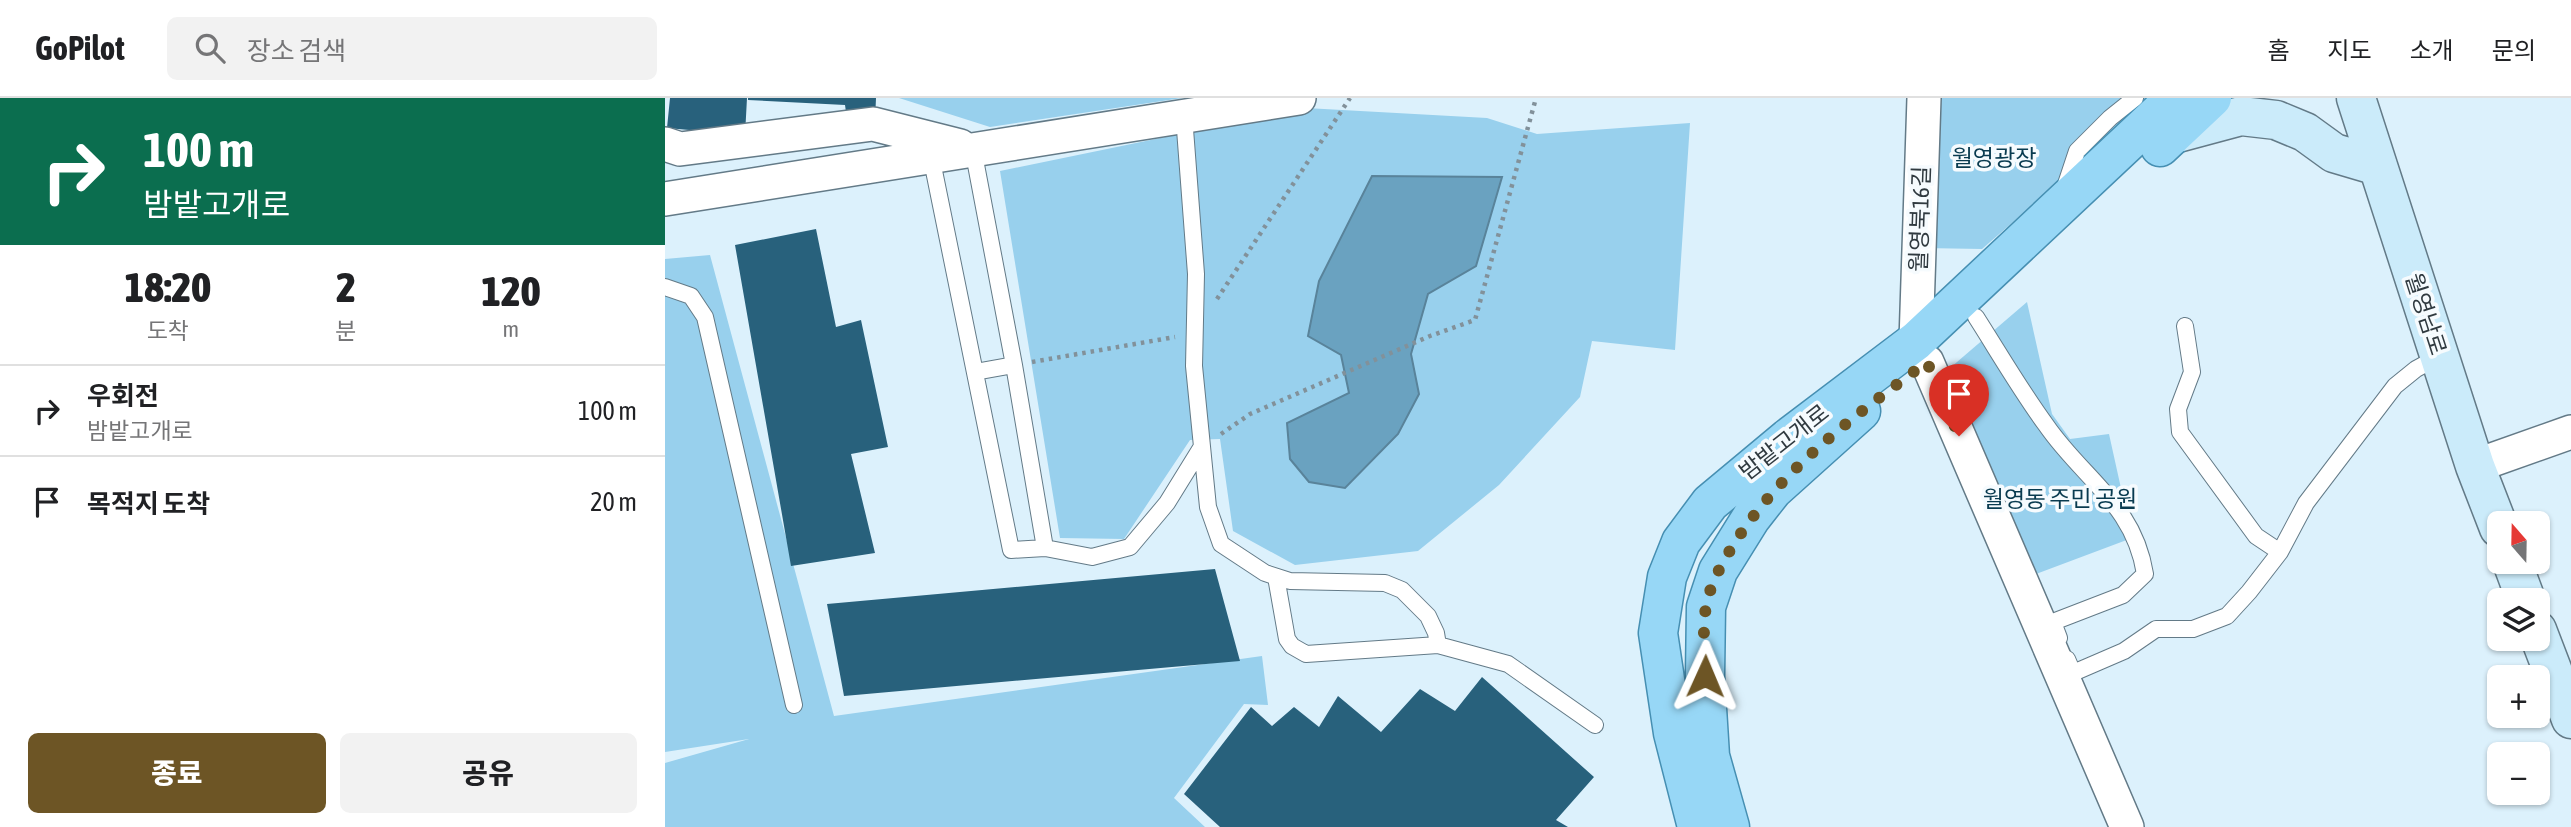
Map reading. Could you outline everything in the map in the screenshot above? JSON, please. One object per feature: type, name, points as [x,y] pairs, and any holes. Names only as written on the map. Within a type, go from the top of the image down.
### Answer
[{"type":"main road","name":"밤밭고개로","points":[[1730,827],[1710,756],[1705,676],[1706,607],[1718,571],[1751,518],[1773,490],[1862,410],[2058,210],[2175,116],[2213,98]]},
{"type":"main road","name":"월영남로","points":[[2356,98],[2475,466],[2492,511]]},
{"type":"main road","points":[[2175,116],[2241,116],[2276,120],[2305,132],[2334,153],[2373,152],[2386,98]]},
{"type":"main road","name":"밤밭고개로","points":[[1697,827],[1673,733],[1658,632],[1672,559],[1681,542],[1710,503],[1777,446],[1976,317],[2175,116]]},
{"type":"main road","points":[[2545,651],[2571,719]]},
{"type":"street","points":[[665,199],[1299,98]]},
{"type":"street","name":"월영북16길","points":[[1921,351],[1924,98]]},
{"type":"street","points":[[665,144],[680,149],[873,124],[973,149]]},
{"type":"street","points":[[1921,351],[2127,827]]},
{"type":"street","points":[[2475,466],[2571,432]]},
{"type":"lane","points":[[2058,210],[2077,151],[2110,118],[2136,98]]},
{"type":"lane","points":[[1184,116],[1196,274],[1194,366],[1201,448],[1208,507],[1221,544],[1265,573],[1276,577],[1290,580],[1385,583],[1394,587],[1414,600],[1428,616],[1438,645]]},
{"type":"lane","points":[[973,149],[1045,548]]},
{"type":"lane","points":[[931,156],[1011,550],[1045,548],[1092,557],[1130,547],[1167,503],[1201,448]]},
{"type":"lane","points":[[665,287],[691,296],[705,317],[794,705]]},
{"type":"lane","points":[[1976,317],[2046,427],[2111,499],[2133,529],[2142,554],[2145,574],[2123,595],[2053,622],[2073,673],[2124,651],[2156,629],[2193,629],[2227,616],[2280,552],[2306,503],[2395,386],[2416,369],[2440,356]]},
{"type":"lane","points":[[2185,326],[2192,372],[2178,409],[2180,432],[2256,536],[2280,552]]},
{"type":"lane","points":[[975,372],[1014,365]]},
{"type":"lane","points":[[1276,577],[1287,639],[1292,646],[1305,654],[1438,645],[1508,664],[1595,725]]},
{"type":"path","points":[[1201,448],[1250,414],[1430,336],[1475,320],[1536,98]]},
{"type":"green space","points":[[899,98],[1182,98],[990,127]]},
{"type":"green space","name":"월영광장","points":[[1940,98],[2156,98],[1982,249],[1923,248]]},
{"type":"green space","points":[[1306,108],[1487,118],[1537,134],[1690,123],[1675,350],[1592,341],[1580,397],[1499,485],[1418,551],[1295,565],[1233,531],[1220,439],[1190,440],[1124,539],[1060,538],[1000,171]]},
{"type":"green space","points":[[710,255],[834,716],[1262,656],[1268,705],[1244,704],[1174,798],[1205,827],[665,827],[665,763],[749,739],[665,752],[665,259]]},
{"type":"green space","name":"월영동 주민 공원","points":[[2027,302],[2052,414],[2070,439],[2109,434],[2132,538],[2025,578],[1943,374]]},
{"type":"shaded area","points":[[1372,176],[1502,177],[1476,266],[1428,294],[1411,354],[1419,394],[1398,434],[1345,488],[1309,482],[1290,459],[1287,423],[1349,393],[1341,355],[1308,336],[1319,281]]},
{"type":"building","points":[[670,98],[747,98],[745,135],[667,128]]},
{"type":"building","points":[[748,98],[876,98],[875,121],[847,119],[845,105]]},
{"type":"building","points":[[816,229],[836,327],[861,320],[888,447],[851,454],[875,553],[791,566],[735,245]]},
{"type":"building","points":[[1215,569],[1240,661],[844,696],[827,604]]},
{"type":"building","points":[[1482,677],[1594,777],[1556,820],[1568,827],[1220,827],[1184,794],[1251,707],[1272,726],[1294,707],[1319,727],[1338,696],[1381,732],[1420,689],[1455,711]]},
{"type":"route","points":[[1705,676],[1706,607],[1718,571],[1751,518],[1773,490],[1862,410],[1927,362],[1959,436]]}]
